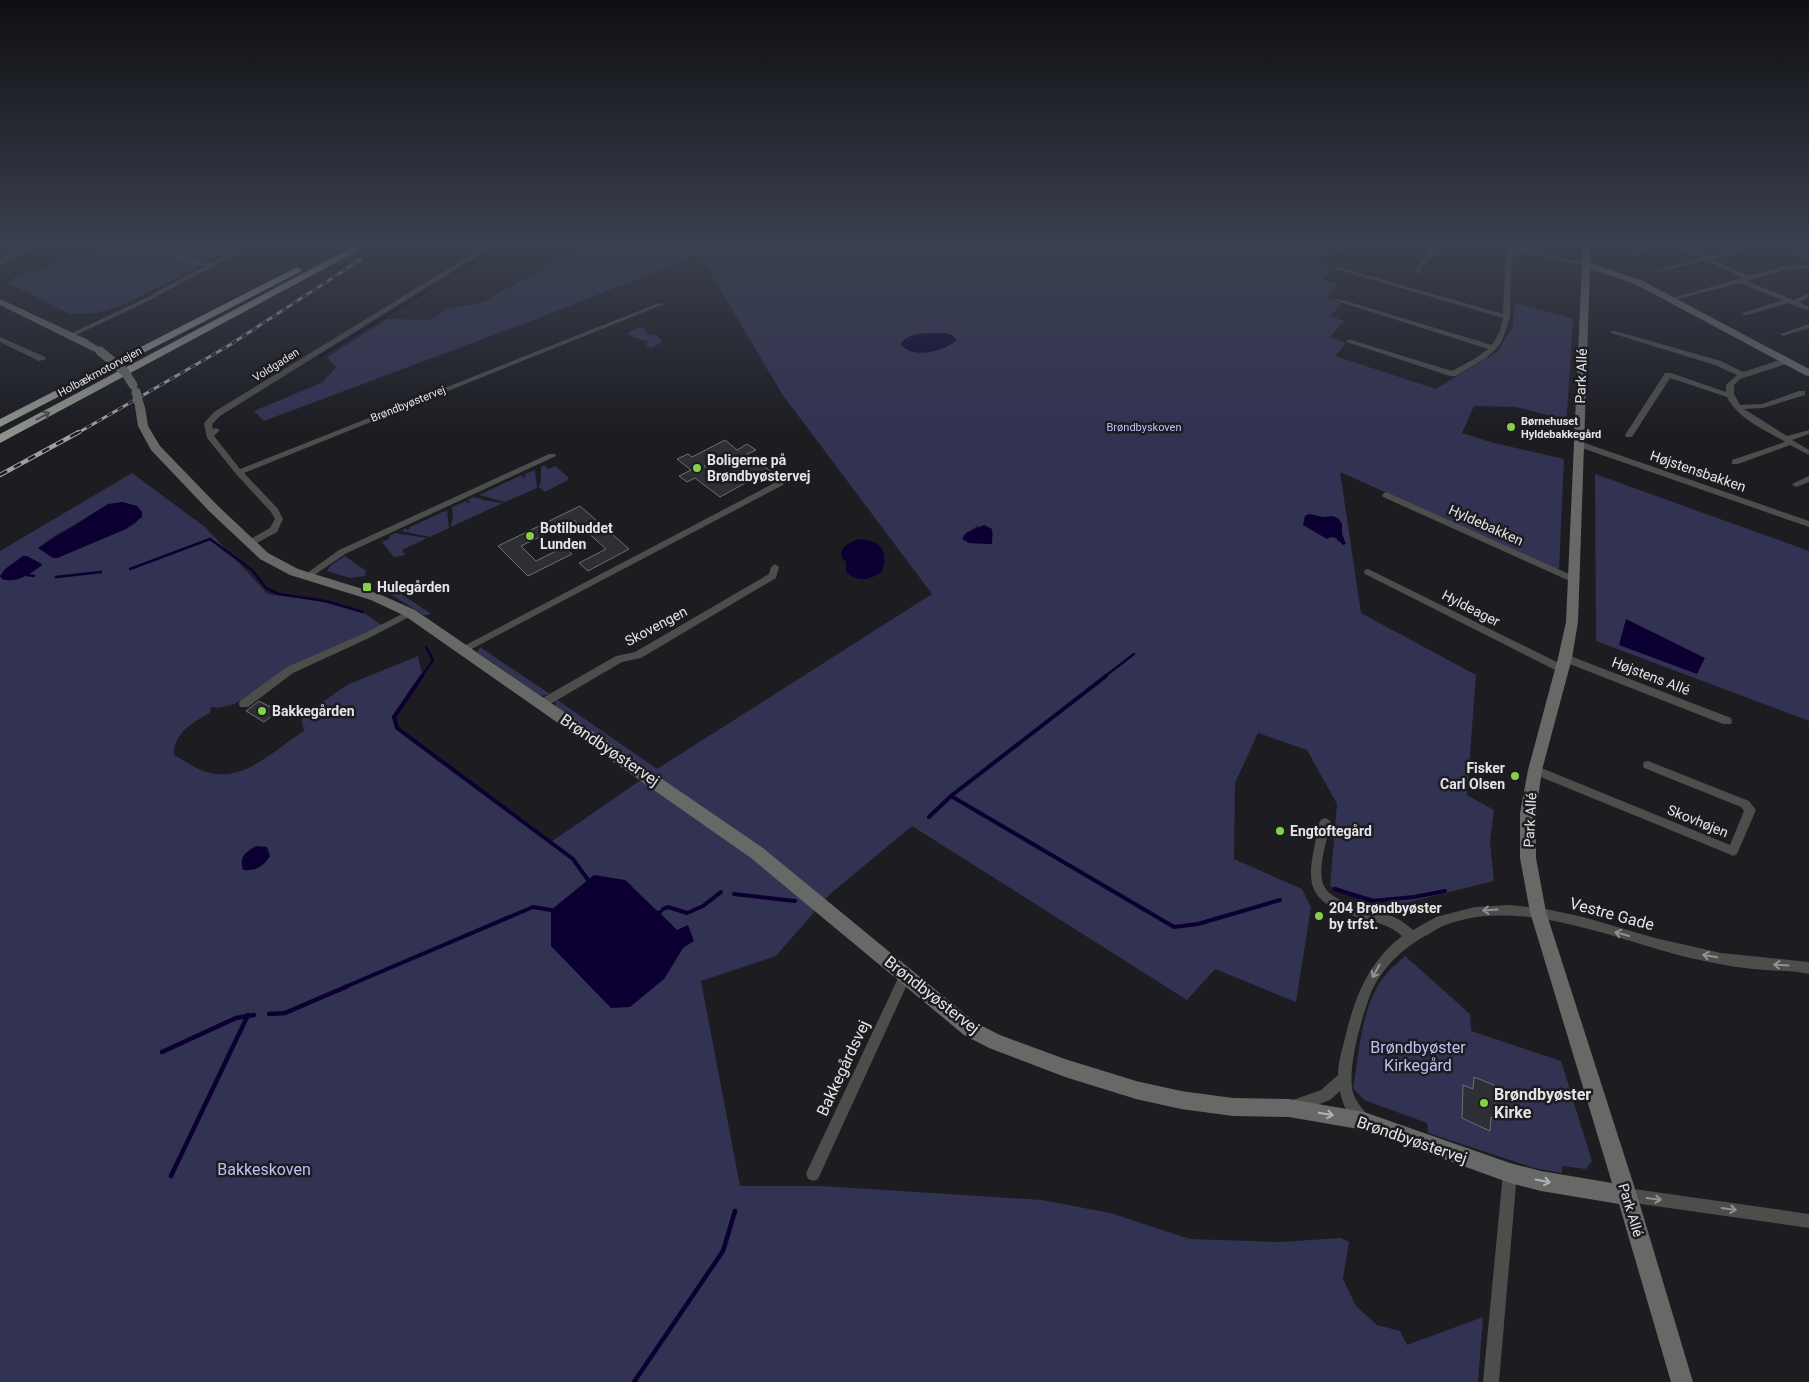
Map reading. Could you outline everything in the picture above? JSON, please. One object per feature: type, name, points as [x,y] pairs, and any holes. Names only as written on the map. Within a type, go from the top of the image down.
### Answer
[{"type":"highway","name":"Holbækmotorvejen","points":[[0,424],[227,306]]},
{"type":"highway","name":"Holbækmotorvejen","points":[[0,439],[251,306]]},
{"type":"street","name":"Brøndbyøstervej","points":[[10,306],[72,335],[100,351],[125,372],[134,389],[140,407],[143,426],[156,448],[264,556],[307,576],[375,597],[410,613],[690,805],[756,853],[824,906],[970,1029],[1019,1053],[1136,1090],[1181,1100],[1233,1107],[1288,1108],[1364,1122],[1510,1173],[1541,1181],[1627,1196],[1809,1221]]},
{"type":"street","points":[[72,335],[132,306]]},
{"type":"street","name":"Voldgaden","points":[[239,472],[208,424],[217,414],[391,306]]},
{"type":"street","name":"Brøndbyøstervej","points":[[239,472],[655,306]]},
{"type":"street","points":[[1357,306],[1494,348]]},
{"type":"street","points":[[1470,306],[1507,317]]},
{"type":"street","points":[[1349,341],[1453,374],[1475,362],[1494,348],[1503,334],[1507,306]]},
{"type":"street","name":"Park Allé","points":[[1584,306],[1572,622],[1564,663],[1534,770],[1528,813],[1528,858],[1538,912],[1627,1196],[1682,1382]]},
{"type":"street","points":[[1683,306],[1809,373]]},
{"type":"street","points":[[1745,314],[1767,306]]},
{"type":"street","points":[[1783,334],[1809,326]]},
{"type":"street","points":[[1613,332],[1718,363],[1743,374]]},
{"type":"street","points":[[0,339],[42,359]]},
{"type":"street","points":[[1786,361],[1736,377],[1730,385],[1730,395],[1737,407],[1757,422],[1809,453]]},
{"type":"street","points":[[1629,435],[1668,375],[1730,395]]},
{"type":"street","points":[[1737,407],[1763,406],[1802,392]]},
{"type":"street","points":[[1735,462],[1809,432]]},
{"type":"street","name":"Højstensbakken","points":[[1579,444],[1809,524]]},
{"type":"street","points":[[307,576],[342,552],[552,456]]},
{"type":"street","points":[[239,472],[275,511],[279,519],[274,530],[250,543]]},
{"type":"street","points":[[1796,484],[1809,479]]},
{"type":"street","points":[[463,650],[780,483]]},
{"type":"street","name":"Hyldebakken","points":[[1386,495],[1575,580]]},
{"type":"street","name":"Skovengen","points":[[543,704],[620,660],[638,655],[773,576],[775,567]]},
{"type":"street","name":"Hyldeager","points":[[1368,572],[1564,663]]},
{"type":"street","points":[[244,704],[290,670],[366,636],[410,613]]},
{"type":"street","name":"Højstens Allé","points":[[1564,663],[1727,720]]},
{"type":"street","name":"Skovhøjen","points":[[1534,770],[1733,851],[1750,810],[1745,804],[1648,765]]},
{"type":"street","points":[[1325,823],[1316,878],[1319,888],[1325,896],[1339,906],[1389,920],[1401,927],[1411,937]]},
{"type":"street","name":"Vestre Gade","points":[[1364,1122],[1352,1109],[1346,1098],[1344,1079],[1358,1012],[1370,981],[1381,962],[1392,950],[1411,937],[1447,918],[1481,911],[1512,909],[1538,912],[1689,952],[1752,963],[1809,968]]},
{"type":"street","name":"Bakkegårdsvej","points":[[813,1174],[905,976]]},
{"type":"street","points":[[1288,1108],[1325,1095],[1344,1079]]},
{"type":"street","points":[[1491,1382],[1510,1173]]},
{"type":"green space","points":[[55,306],[118,306],[96,313],[70,314]]},
{"type":"green space","points":[[568,306],[264,421],[254,411],[323,382],[336,367],[327,357],[388,319],[431,320],[448,308]]},
{"type":"green space","points":[[730,306],[1339,306],[1330,316],[1344,321],[1330,337],[1346,343],[1335,356],[1436,389],[1497,352],[1513,327],[1514,306],[1530,306],[1573,319],[1566,429],[1550,425],[1551,416],[1516,407],[1474,406],[1462,433],[1494,443],[1564,459],[1559,570],[1340,472],[1361,613],[1476,675],[1467,795],[1494,810],[1490,842],[1494,881],[1397,905],[1330,886],[1337,804],[1307,750],[1258,733],[1235,783],[1234,859],[1302,889],[1311,907],[1296,1002],[1215,969],[1187,1000],[912,826],[830,894],[776,956],[701,981],[740,1186],[821,1186],[1042,1200],[1110,1213],[1190,1239],[1280,1242],[1341,1238],[1349,1242],[1343,1279],[1356,1306],[1377,1325],[1400,1331],[1407,1345],[1483,1317],[1478,1382],[0,1382],[0,551],[132,473],[205,527],[268,594],[325,601],[355,609],[363,612],[383,626],[234,704],[219,708],[211,707],[210,713],[197,720],[180,735],[174,755],[201,770],[216,774],[230,774],[243,770],[256,764],[304,731],[301,717],[347,685],[418,656],[422,674],[395,717],[397,728],[551,842],[651,773],[555,706],[556,699],[657,769],[932,594],[782,394]],"holes":[[[946,333],[945,348],[923,352],[901,344],[903,340],[917,334]],[[122,502],[137,506],[142,512],[136,523],[126,529],[57,558],[38,548],[57,534]],[[1310,514],[1322,517],[1344,538],[1339,542],[1336,538],[1303,525],[1305,516]],[[977,526],[993,532],[992,544],[969,543],[963,536]],[[625,880],[677,930],[683,948],[664,979]]]},
{"type":"green space","points":[[640,327],[645,328],[646,334],[658,336],[662,342],[651,348],[646,345],[648,341],[633,337],[628,333]]},
{"type":"green space","points":[[544,465],[548,469],[555,466],[568,477],[568,480],[545,492],[539,487],[541,467]]},
{"type":"green space","points":[[535,470],[537,488],[505,502],[479,495],[522,475],[523,478],[526,476],[523,475]]},
{"type":"green space","points":[[1595,474],[1809,551],[1809,721],[1596,641]]},
{"type":"green space","points":[[474,497],[503,503],[451,527],[453,520],[452,507],[466,501],[467,503],[470,502],[467,500]]},
{"type":"green space","points":[[447,510],[449,528],[430,537],[401,531],[406,528],[407,530],[410,529],[408,528]]},
{"type":"green space","points":[[395,533],[427,538],[402,550],[405,555],[394,557],[382,542]]},
{"type":"green space","points":[[345,556],[366,571],[365,576],[350,578],[327,571],[331,565]]},
{"type":"green space","points":[[384,587],[395,590],[430,613],[429,615],[424,615],[382,589]]},
{"type":"green space","points":[[480,647],[550,694],[541,696],[477,652]]},
{"type":"green space","name":"Brøndbyøster Kirkegård","points":[[1405,956],[1470,1014],[1471,1031],[1561,1061],[1592,1161],[1586,1169],[1562,1166],[1562,1173],[1534,1168],[1428,1133],[1427,1123],[1364,1100],[1353,1088],[1363,1027],[1372,997],[1388,972]]},
{"type":"shaded area","points":[[946,333],[952,335],[957,340],[945,348],[937,350],[920,353],[912,352],[901,344],[909,337],[915,335]]},
{"type":"shaded area","points":[[122,502],[137,506],[142,512],[142,517],[126,529],[57,558],[53,558],[38,548],[108,504]]},
{"type":"shaded area","points":[[1309,514],[1322,517],[1333,516],[1339,519],[1342,524],[1342,534],[1346,544],[1343,545],[1336,538],[1331,537],[1327,539],[1303,525],[1305,516]]},
{"type":"shaded area","points":[[984,525],[992,529],[992,544],[969,543],[962,539],[966,533]]},
{"type":"shaded area","points":[[859,539],[873,542],[884,552],[882,572],[864,579],[855,578],[846,572],[846,562],[841,554],[847,545]]},
{"type":"shaded area","points":[[23,556],[27,556],[42,564],[28,575],[18,579],[2,579],[0,576],[5,569]]},
{"type":"shaded area","points":[[1626,619],[1705,658],[1697,674],[1619,645]]},
{"type":"shaded area","points":[[256,846],[267,847],[270,856],[259,868],[243,870],[242,858]]},
{"type":"shaded area","points":[[594,875],[625,880],[657,911],[663,909],[661,914],[677,930],[688,925],[694,941],[683,948],[664,979],[630,1007],[611,1008],[551,946],[551,910]]},
{"type":"building","points":[[725,440],[737,450],[747,444],[756,450],[747,454],[772,472],[759,479],[756,477],[720,497],[695,478],[687,482],[679,476],[691,470],[677,459],[688,454],[692,457]],"holes":[[[723,456],[739,468],[720,478],[704,466]]]},
{"type":"building","name":"Botilbuddet Lunden","points":[[580,506],[629,549],[588,571],[579,563],[606,549],[574,520],[521,546],[536,561],[564,547],[572,554],[528,576],[498,546]]},
{"type":"building","name":"Bakkegården","points":[[259,701],[278,711],[264,722],[246,711]]},
{"type":"building","name":"Brøndbyøster Kirke","points":[[1474,1077],[1494,1085],[1494,1118],[1491,1117],[1490,1131],[1462,1118],[1463,1085],[1473,1089]]},
{"type":"waterway","points":[[319,357],[402,306]]},
{"type":"waterway","points":[[130,569],[210,539],[252,570],[266,588],[279,594],[325,601],[363,612]]},
{"type":"waterway","points":[[56,577],[101,572]]},
{"type":"waterway","points":[[27,575],[34,576]]},
{"type":"waterway","points":[[421,677],[433,660],[426,647]]},
{"type":"waterway","points":[[1104,677],[1134,654]]},
{"type":"waterway","points":[[422,676],[394,717],[397,728],[573,859],[588,880]]},
{"type":"waterway","points":[[951,796],[1106,676]]},
{"type":"waterway","points":[[929,817],[951,796]]},
{"type":"waterway","points":[[951,796],[1174,927],[1198,924],[1280,900]]},
{"type":"waterway","points":[[1335,889],[1372,901],[1414,897],[1445,891]]},
{"type":"waterway","points":[[663,909],[668,907],[687,913],[703,906],[721,892]]},
{"type":"waterway","points":[[734,894],[795,901]]},
{"type":"waterway","points":[[345,987],[533,907],[551,910]]},
{"type":"waterway","points":[[269,1014],[285,1013],[348,986]]},
{"type":"waterway","points":[[247,1016],[254,1015]]},
{"type":"waterway","points":[[162,1052],[236,1018],[247,1016]]},
{"type":"waterway","points":[[171,1176],[247,1016]]},
{"type":"waterway","points":[[634,1382],[723,1251],[735,1211]]},
{"type":"railway","points":[[76,434],[228,346],[289,306]]},
{"type":"railway","points":[[0,475],[79,432]]},
{"type":"place","name":"Børnehuset Hyldebakkegård","points":[[1511,427]]},
{"type":"place","name":"Boligerne på Brøndbyøstervej","points":[[697,468]]},
{"type":"place","name":"Botilbuddet Lunden","points":[[530,536]]},
{"type":"place","name":"Hulegården","points":[[367,587]]},
{"type":"place","name":"Bakkegården","points":[[262,711]]},
{"type":"place","name":"Fisker Carl Olsen","points":[[1515,776]]},
{"type":"place","name":"Engtoftegård","points":[[1280,831]]},
{"type":"place","name":"204 Brøndbyøster by trfst.","points":[[1319,916]]},
{"type":"place","name":"Brøndbyøster Kirke","points":[[1484,1103]]},
{"type":"park label","name":"Brøndbyskoven","points":[[1144,427]]},
{"type":"park label","name":"Bakkeskoven","points":[[264,1169]]}]
